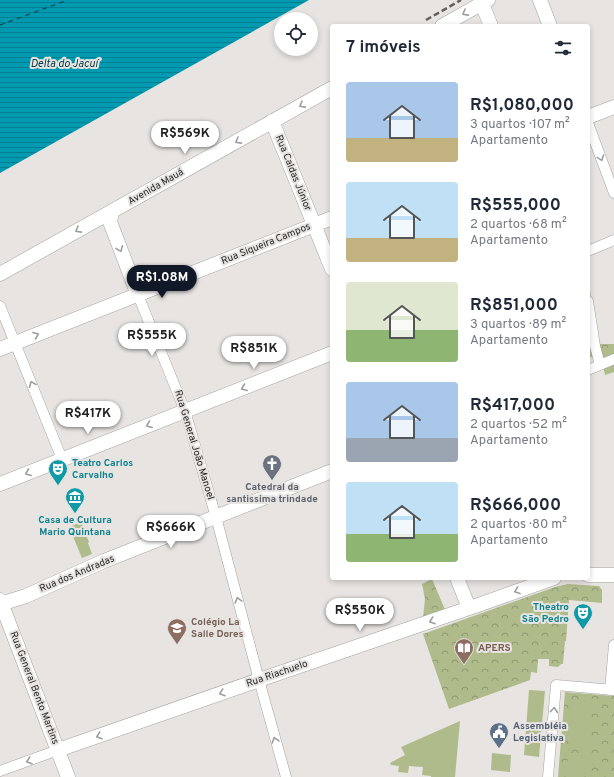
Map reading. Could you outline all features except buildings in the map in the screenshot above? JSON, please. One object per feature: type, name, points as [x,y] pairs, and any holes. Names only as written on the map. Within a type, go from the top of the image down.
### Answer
[{"type":"street","points":[[540,0],[549,24]]},
{"type":"street","points":[[446,24],[485,2],[490,24]]},
{"type":"street","name":"Avenida Mauá","points":[[0,274],[330,91]]},
{"type":"street","points":[[590,116],[614,107]]},
{"type":"street","name":"Rua Caldas Júnior","points":[[272,122],[330,264]]},
{"type":"street","points":[[590,128],[614,193]]},
{"type":"street","name":"Rua General João Manoel","points":[[112,212],[110,222],[185,411],[216,517],[286,777]]},
{"type":"street","name":"Rua Siqueira Campos","points":[[0,349],[330,219]]},
{"type":"street","points":[[590,250],[614,240]]},
{"type":"street","points":[[0,306],[62,459]]},
{"type":"street","points":[[590,314],[595,346],[600,365]]},
{"type":"street","points":[[0,484],[330,353]]},
{"type":"street","points":[[590,369],[614,359]]},
{"type":"street","name":"Rua dos Andradas","points":[[0,602],[26,596],[104,562],[330,472]]},
{"type":"street","points":[[590,575],[614,575]]},
{"type":"street","points":[[459,580],[469,608]]},
{"type":"street","name":"Rua Riachuelo","points":[[0,771],[548,580]]},
{"type":"street","name":"Rua General Bento Martins","points":[[0,602],[68,777]]},
{"type":"street","points":[[548,777],[556,685],[612,690],[614,645]]},
{"type":"green space","points":[[590,290],[597,344],[614,344],[614,372],[605,375],[600,354],[590,357]]},
{"type":"green space","points":[[81,522],[92,554],[82,558],[69,527]]},
{"type":"green space","points":[[432,580],[446,612],[423,618],[425,599],[422,584]]},
{"type":"green space","points":[[568,584],[599,586],[602,590],[602,603],[569,600],[563,664],[558,667],[549,666],[549,659],[538,659],[537,673],[531,672],[530,680],[449,709],[423,634],[555,587]]},
{"type":"green space","points":[[529,690],[545,691],[539,757],[524,755]]},
{"type":"green space","points":[[565,692],[614,696],[614,777],[558,777]]},
{"type":"green space","points":[[574,702],[594,703],[594,711],[582,715],[571,722]]},
{"type":"green space","points":[[594,717],[592,727],[588,732],[581,735],[570,735],[571,731],[584,720]]},
{"type":"green space","points":[[460,721],[455,777],[431,777],[422,775],[423,767],[409,766],[408,773],[398,772],[399,766],[391,765],[390,763],[405,755],[401,747]]},
{"type":"green space","points":[[590,738],[592,739],[592,748],[588,750],[569,747],[569,742]]},
{"type":"green space","points":[[492,753],[511,755],[510,772],[491,770]]},
{"type":"green space","points":[[568,756],[594,757],[596,759],[582,777],[566,777]]},
{"type":"water","name":"Delta do Jacuí","points":[[0,0],[309,0],[288,12],[274,12],[274,20],[0,173]]},
{"type":"ferry route","points":[[0,25],[68,0]]},
{"type":"railway","points":[[426,20],[461,0]]},
{"type":"place","name":"Catedral da santissima trindade","points":[[272,481]]},
{"type":"place","name":"Teatro Carlos Carvalho","points":[[58,486]]},
{"type":"place","name":"Casa de Cultura Mario Quintana","points":[[75,514]]},
{"type":"place","name":"Theatro São Pedro","points":[[583,630]]},
{"type":"place","name":"Colégio La Salle Dores","points":[[177,645]]},
{"type":"place","name":"APERS","points":[[464,665]]},
{"type":"place","name":"Assembléia Legislativa","points":[[499,749]]}]
